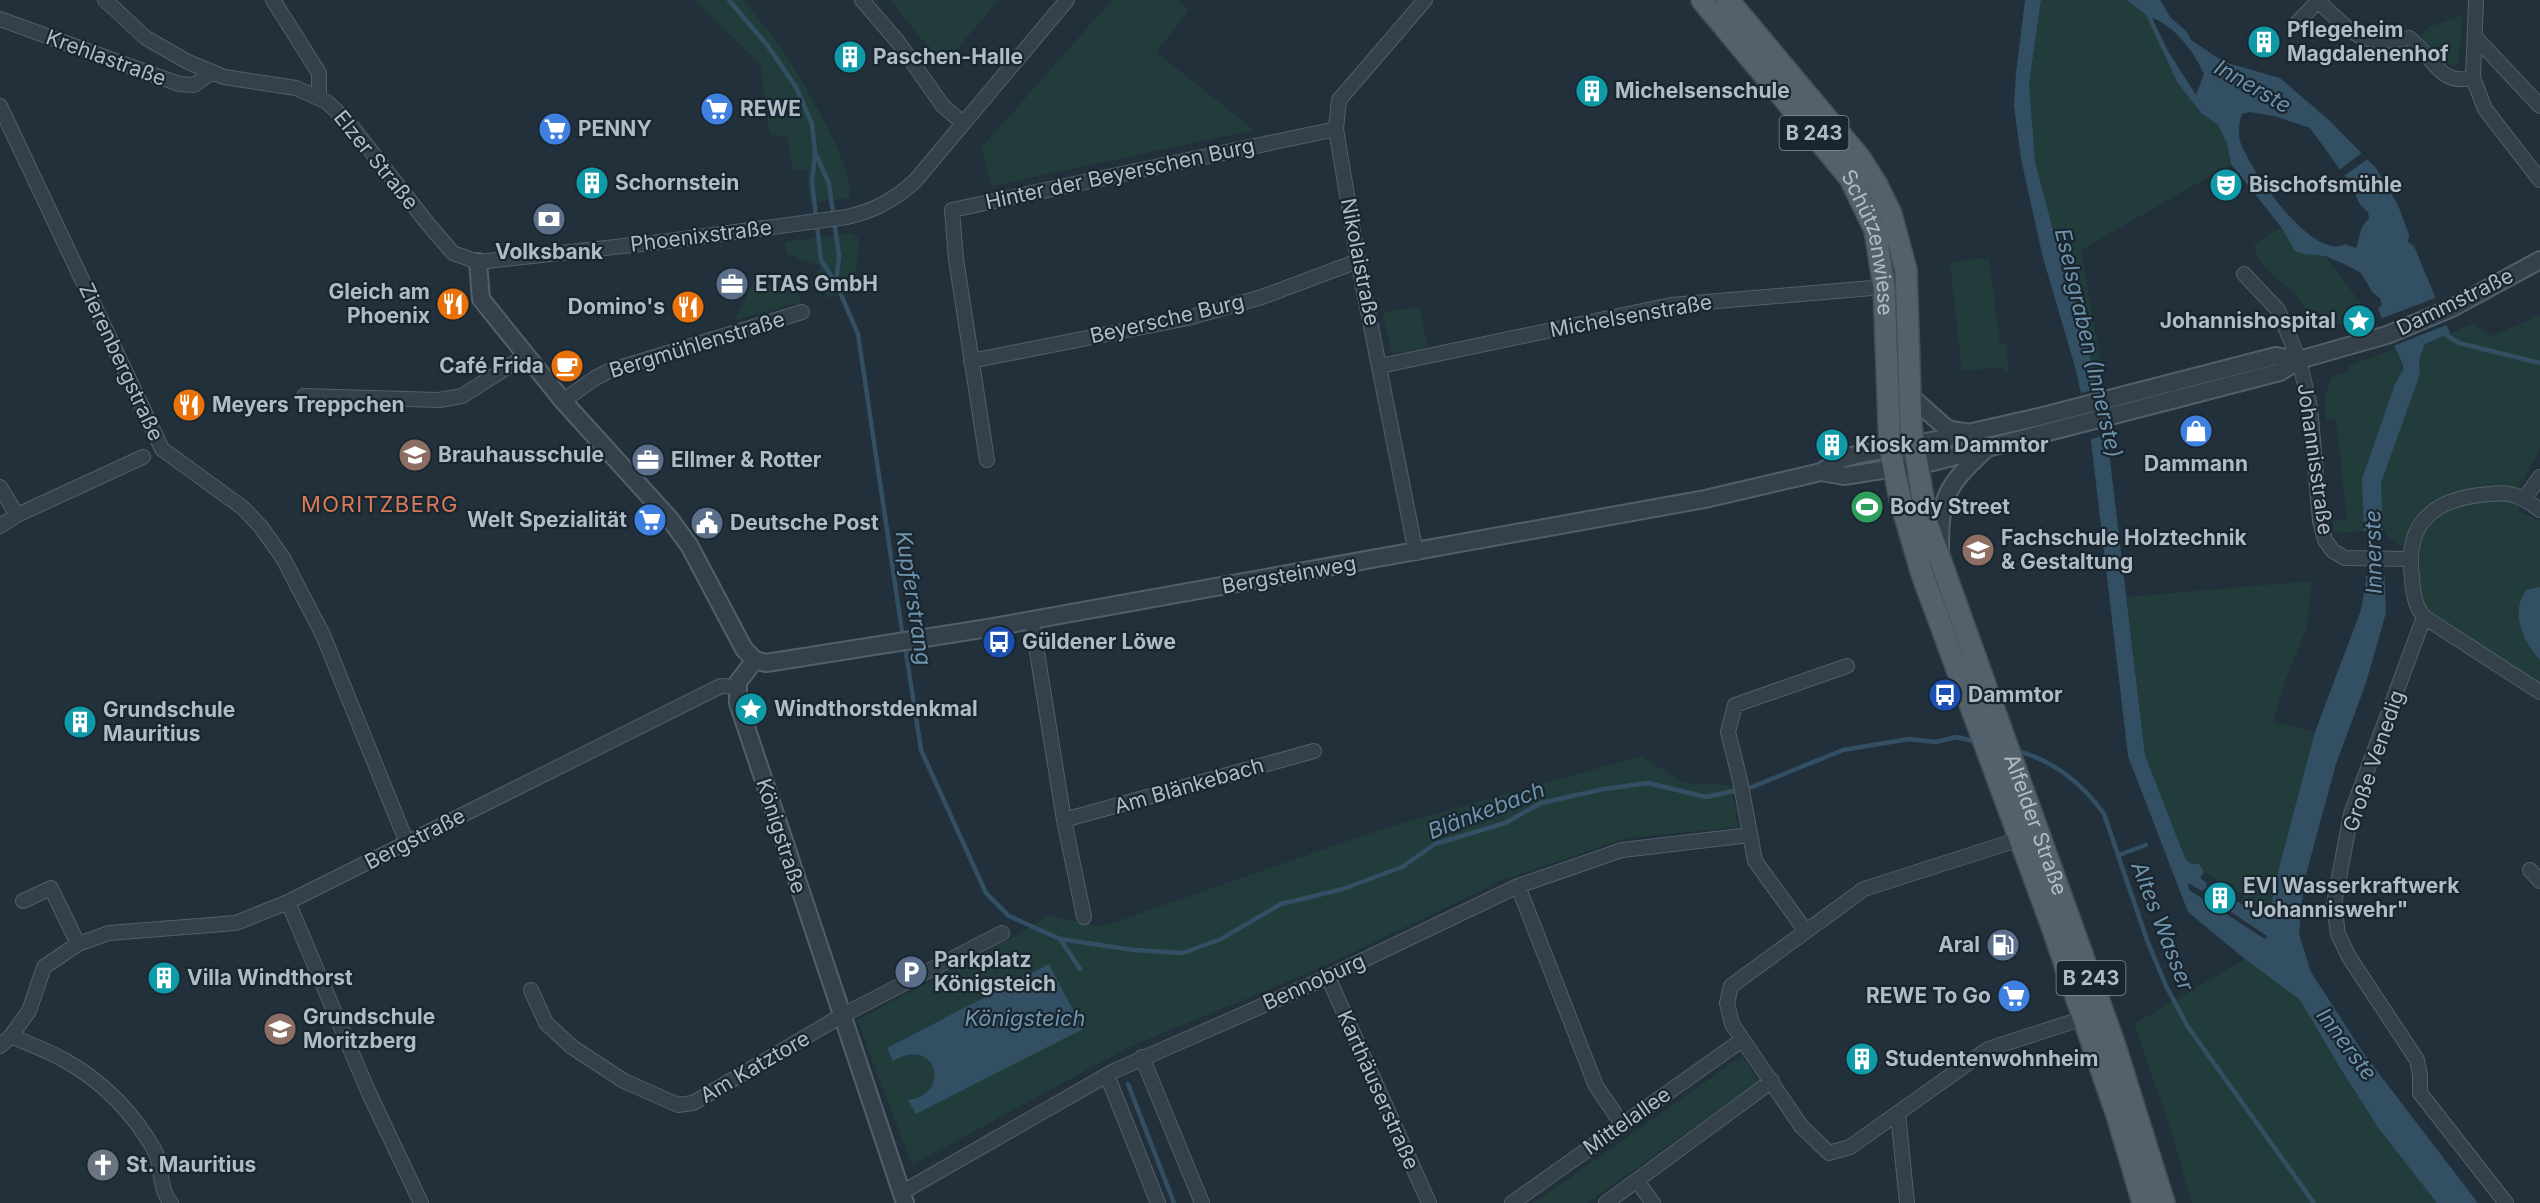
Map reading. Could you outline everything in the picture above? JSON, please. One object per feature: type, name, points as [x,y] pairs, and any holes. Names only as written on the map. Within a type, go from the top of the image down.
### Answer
[{"type":"main road","name":"Schützenwiese","points":[[1702,0],[1850,177],[1875,230],[1884,287],[1892,458]]},
{"type":"main road","name":"Schützenwiese","points":[[1728,0],[1860,158],[1884,198],[1900,242],[1906,270],[1909,395],[1915,455]]},
{"type":"main road","name":"Alfelder Straße","points":[[1915,455],[1925,514],[1996,745],[2020,839],[2118,1118],[2143,1203]]},
{"type":"main road","name":"Alfelder Straße","points":[[1892,458],[1900,499],[1922,574],[1996,745],[2111,1035],[2164,1203]]},
{"type":"street","name":"Elzer Straße","points":[[105,0],[146,38],[211,73],[296,88],[319,97],[349,123],[453,253],[478,262]]},
{"type":"street","points":[[273,0],[319,73],[319,97]]},
{"type":"street","points":[[862,0],[898,42],[943,106],[963,123]]},
{"type":"street","name":"Phoenixstraße","points":[[478,262],[669,241],[847,217],[880,206],[898,196],[915,181],[1067,0]]},
{"type":"street","name":"Nikolaistraße","points":[[1416,553],[1359,261],[1336,129],[1339,100],[1425,0]]},
{"type":"street","points":[[2476,0],[2473,78],[2485,109],[2540,180]]},
{"type":"street","points":[[2297,23],[2318,1],[2358,38],[2387,42],[2409,38],[2449,78],[2460,81],[2473,78]]},
{"type":"street","name":"Krehlastraße","points":[[0,19],[179,84],[194,85],[211,73]]},
{"type":"street","points":[[2475,37],[2540,106]]},
{"type":"street","name":"Zierenbergstraße","points":[[0,106],[162,449],[243,508],[261,527],[283,558],[323,635],[407,843]]},
{"type":"street","name":"Hinter der Beyerschen Burg","points":[[971,361],[956,259],[952,210],[1336,129]]},
{"type":"street","name":"Dammstraße","points":[[1984,451],[2280,372],[2299,360],[2387,335],[2445,311],[2540,260]]},
{"type":"street","name":"Beyersche Burg","points":[[971,361],[1188,318],[1262,297],[1359,261]]},
{"type":"street","points":[[478,262],[481,299],[563,401],[669,518],[689,545],[739,642],[755,660],[740,678],[737,687]]},
{"type":"street","points":[[2244,274],[2278,310],[2299,360]]},
{"type":"street","name":"Michelsenstraße","points":[[1380,366],[1671,305],[1884,287]]},
{"type":"street","name":"Bergmühlenstraße","points":[[563,401],[609,371],[802,312]]},
{"type":"street","points":[[304,396],[440,400],[462,396],[525,356]]},
{"type":"street","name":"Dammstraße","points":[[1969,433],[2109,400],[2276,356],[2299,360]]},
{"type":"street","name":"Johannisstraße","points":[[2299,360],[2310,406],[2321,530],[2333,551],[2350,559],[2404,558]]},
{"type":"street","points":[[971,361],[987,460]]},
{"type":"street","points":[[1909,395],[1950,430],[1969,433]]},
{"type":"street","points":[[1915,455],[1969,433]]},
{"type":"street","points":[[1915,455],[1984,451]]},
{"type":"street","points":[[1940,561],[1940,518],[1946,495],[1963,470],[1984,451]]},
{"type":"street","name":"Bergsteinweg","points":[[755,660],[779,663],[1032,621],[1705,499],[1821,472],[1844,476],[1892,458],[1915,455]]},
{"type":"street","points":[[0,526],[17,515],[143,457]]},
{"type":"street","points":[[2524,499],[2540,477]]},
{"type":"street","points":[[0,487],[17,515]]},
{"type":"street","points":[[2540,510],[2524,499],[2509,494],[2499,493],[2460,498],[2446,503],[2420,525],[2404,558],[2416,604],[2424,617],[2540,692]]},
{"type":"street","name":"Große Venedig","points":[[2424,617],[2351,814],[2335,894],[2335,919],[2338,934],[2349,957],[2417,1060],[2420,1070],[2420,1093],[2506,1203]]},
{"type":"street","points":[[1032,621],[1064,820],[1084,917]]},
{"type":"street","points":[[1805,930],[1755,861],[1740,780],[1728,732],[1735,705],[1847,666]]},
{"type":"street","name":"Bergstraße","points":[[0,1046],[11,1036],[29,1011],[44,967],[78,944],[109,933],[236,923],[288,902],[721,686],[737,687]]},
{"type":"street","name":"Königstraße","points":[[737,687],[738,703],[748,736],[903,1198]]},
{"type":"street","name":"Am Blänkebach","points":[[1064,820],[1314,751]]},
{"type":"street","name":"Bennoburg","points":[[903,1198],[1107,1075],[1142,1057],[1328,977],[1518,886],[1622,850],[1750,835]]},
{"type":"street","points":[[2020,839],[1864,889],[1731,986],[1727,1003],[1731,1024],[1801,1126],[1829,1153],[1850,1147],[1988,1049],[2084,1018]]},
{"type":"street","points":[[2530,870],[2540,881]]},
{"type":"street","points":[[1518,886],[1596,1086],[1622,1124]]},
{"type":"street","points":[[23,901],[51,888],[78,944]]},
{"type":"street","points":[[288,902],[368,1090],[421,1203]]},
{"type":"street","points":[[841,1016],[1002,933]]},
{"type":"street","name":"Karthäuserstraße","points":[[1328,977],[1428,1203]]},
{"type":"street","name":"Am Katztore","points":[[531,990],[546,1023],[572,1047],[624,1081],[678,1105],[693,1103],[841,1016]]},
{"type":"street","points":[[11,1036],[65,1060],[117,1101],[143,1130],[157,1156],[160,1181],[171,1203]]},
{"type":"street","name":"Mittelallee","points":[[1512,1203],[1742,1040]]},
{"type":"street","points":[[1142,1057],[1202,1203]]},
{"type":"street","points":[[1107,1075],[1158,1203]]},
{"type":"street","points":[[1606,1203],[1772,1081]]},
{"type":"street","points":[[1898,1114],[1907,1203]]},
{"type":"street","points":[[1637,1181],[1653,1203]]},
{"type":"green space","points":[[695,0],[744,0],[768,30],[800,78],[825,123],[845,167],[850,185],[849,198],[810,203],[807,170],[793,170],[787,136],[770,135],[760,64]]},
{"type":"green space","points":[[890,0],[999,0],[943,65]]},
{"type":"green space","points":[[1112,0],[1178,0],[1189,10],[1156,52],[1254,130],[992,186],[981,148]]},
{"type":"green space","points":[[2041,0],[2127,0],[2146,15],[2177,82],[2201,113],[2218,125],[2227,143],[2231,164],[2081,250],[2105,386],[2097,389],[2084,327],[2055,238],[2035,161],[2029,84]]},
{"type":"green space","points":[[2463,15],[2458,64],[2451,66],[2433,50],[2421,35],[2429,27]]},
{"type":"green space","points":[[2281,227],[2297,250],[2325,256],[2374,321],[2330,326],[2311,314],[2292,291],[2270,273],[2259,260],[2254,245]]},
{"type":"green space","points":[[852,233],[859,239],[855,289],[827,298],[820,277],[817,275],[820,266],[787,254],[785,242]]},
{"type":"green space","points":[[1989,258],[2000,344],[2006,344],[2009,371],[2005,372],[2004,367],[1962,371],[1950,262]]},
{"type":"green space","points":[[755,277],[799,295],[802,302],[735,320]]},
{"type":"green space","points":[[1419,306],[1428,347],[1392,354],[1383,313]]},
{"type":"green space","points":[[2540,315],[2540,449],[2520,486],[2518,511],[2540,521],[2540,689],[2425,616],[2419,600],[2414,557],[2380,530],[2334,533],[2333,521],[2347,519],[2336,419],[2326,420],[2324,398],[2332,377],[2349,371],[2349,366],[2397,348],[2403,370],[2395,384],[2420,374],[2419,360],[2425,344],[2472,324],[2493,336]]},
{"type":"green space","points":[[2312,581],[2307,627],[2286,678],[2273,722],[2315,732],[2276,879],[2269,918],[2243,901],[2244,895],[2204,872],[2199,864],[2190,863],[2185,858],[2145,755],[2127,597]]},
{"type":"green space","points":[[1641,756],[1684,783],[1731,785],[1738,827],[1626,838],[1503,880],[1320,968],[1127,1048],[912,1165],[857,1020],[1050,915],[1101,927],[1382,829]]},
{"type":"green space","points":[[2245,959],[2300,1000],[2379,1129],[2437,1203],[2192,1203],[2170,1127],[2134,1024]]},
{"type":"green space","points":[[1742,1056],[1759,1081],[1587,1203],[1534,1203]]},
{"type":"water","name":"Innerste","points":[[2025,0],[2041,0],[2029,84],[2035,161],[2055,238],[2084,327],[2108,443],[2145,755],[2185,858],[2190,863],[2199,864],[2204,872],[2200,878],[2207,883],[2202,891],[2188,883],[2189,890],[2265,939],[2267,936],[2228,910],[2235,900],[2254,912],[2269,917],[2276,879],[2315,732],[2361,610],[2366,580],[2362,479],[2403,365],[2378,309],[2382,305],[2380,298],[2373,293],[2361,273],[2325,256],[2295,251],[2281,227],[2231,164],[2227,143],[2218,125],[2201,113],[2177,82],[2146,15],[2127,0],[2160,0],[2170,17],[2187,32],[2191,40],[2224,62],[2280,78],[2329,120],[2376,168],[2398,205],[2409,235],[2408,242],[2414,246],[2450,333],[2425,344],[2419,360],[2420,374],[2381,483],[2386,613],[2366,683],[2336,764],[2304,882],[2299,934],[2311,972],[2364,1054],[2478,1203],[2437,1203],[2379,1129],[2300,1000],[2188,912],[2128,756],[2091,441],[2076,370],[2043,258],[2021,159],[2014,106]],"holes":[[[2152,18],[2169,27],[2189,49],[2200,66],[2204,74],[2196,95],[2168,51]],[[2250,112],[2274,116],[2310,128],[2347,179],[2361,206],[2368,212],[2369,218],[2362,227],[2356,248],[2345,244],[2331,246],[2316,239],[2300,226],[2268,190],[2240,141],[2239,128],[2242,114]]]},
{"type":"water","points":[[2540,587],[2540,660],[2524,636],[2519,608],[2526,590]]},
{"type":"water","name":"Königsteich","points":[[1049,964],[1083,1029],[916,1114],[908,1100],[922,1096],[931,1088],[934,1068],[929,1060],[920,1055],[908,1055],[893,1061],[887,1048]]},
{"type":"pier","points":[[2363,152],[2368,159],[2342,177],[2338,171]]},
{"type":"pier","points":[[2438,297],[2449,324],[2393,346],[2380,319]]},
{"type":"pier","points":[[2100,388],[2109,434],[2088,440],[2078,394]]},
{"type":"pier","points":[[2386,530],[2388,575],[2363,576],[2361,531]]},
{"type":"waterway","name":"Kupferstrang","points":[[729,0],[767,45],[796,87],[812,124],[815,152],[829,184],[839,256],[836,283],[858,334],[903,638]]},
{"type":"waterway","name":"Kupferstrang","points":[[815,153],[812,182],[821,260],[836,283]]},
{"type":"waterway","points":[[2443,333],[2459,343],[2540,363]]},
{"type":"waterway","name":"Blänkebach","points":[[905,646],[921,750],[986,893],[1009,916],[1060,939],[1134,950],[1183,953],[1221,939],[1281,904],[1343,889],[1402,867],[1435,844],[1505,823],[1541,803],[1604,789],[1648,783],[1706,797],[1752,787],[1843,750],[1909,739],[1935,742],[1957,737],[1976,742]]},
{"type":"waterway","name":"Altes Wasser","points":[[2016,751],[2042,760],[2066,774],[2104,814],[2147,940],[2166,986],[2188,1027],[2314,1203]]},
{"type":"waterway","points":[[2119,855],[2146,845]]},
{"type":"waterway","name":"Eselsgraben (Innerste)","points":[[2201,885],[2237,908]]},
{"type":"waterway","points":[[1060,939],[1080,969]]},
{"type":"waterway","points":[[1128,1084],[1174,1203]]},
{"type":"place","name":"Pflegeheim Magdalenenhof","points":[[2264,42]]},
{"type":"place","name":"Paschen-Halle","points":[[850,57]]},
{"type":"place","name":"Michelsenschule","points":[[1592,91]]},
{"type":"place","name":"REWE","points":[[717,109]]},
{"type":"place","name":"PENNY","points":[[555,129]]},
{"type":"place","name":"Schornstein","points":[[592,183]]},
{"type":"place","name":"Bischofsmühle","points":[[2226,185]]},
{"type":"place","name":"Volksbank","points":[[549,219]]},
{"type":"place","name":"ETAS GmbH","points":[[732,284]]},
{"type":"place","name":"Gleich am Phoenix","points":[[453,304]]},
{"type":"place","name":"Domino's","points":[[688,307]]},
{"type":"place","name":"Johannishospital","points":[[2359,321]]},
{"type":"place","name":"Café Frida","points":[[567,366]]},
{"type":"place","name":"Meyers Treppchen","points":[[189,405]]},
{"type":"place","name":"Dammann","points":[[2196,431]]},
{"type":"place","name":"Kiosk am Dammtor","points":[[1832,445]]},
{"type":"place","name":"Brauhausschule","points":[[415,455]]},
{"type":"place","name":"Ellmer & Rotter","points":[[648,460]]},
{"type":"place","name":"Body Street","points":[[1867,507]]},
{"type":"place","name":"Welt Spezialität","points":[[650,520]]},
{"type":"place","name":"Deutsche Post","points":[[707,523]]},
{"type":"place","name":"Fachschule Holztechnik & Gestaltung","points":[[1978,550]]},
{"type":"place","name":"Güldener Löwe","points":[[999,642]]},
{"type":"place","name":"Dammtor","points":[[1945,695]]},
{"type":"place","name":"Windthorstdenkmal","points":[[751,709]]},
{"type":"place","name":"Grundschule Mauritius","points":[[80,722]]},
{"type":"place","name":"EVI Wasserkraftwerk \"Johanniswehr\"","points":[[2220,898]]},
{"type":"place","name":"Aral","points":[[2003,945]]},
{"type":"place","name":"Parkplatz Königsteich","points":[[911,972]]},
{"type":"place","name":"Villa Windthorst","points":[[164,978]]},
{"type":"place","name":"REWE To Go","points":[[2014,996]]},
{"type":"place","name":"Grundschule Moritzberg","points":[[280,1029]]},
{"type":"place","name":"Studentenwohnheim","points":[[1862,1059]]},
{"type":"place","name":"St. Mauritius","points":[[103,1165]]},
{"type":"district","name":"MORITZBERG","points":[[380,504]]}]
